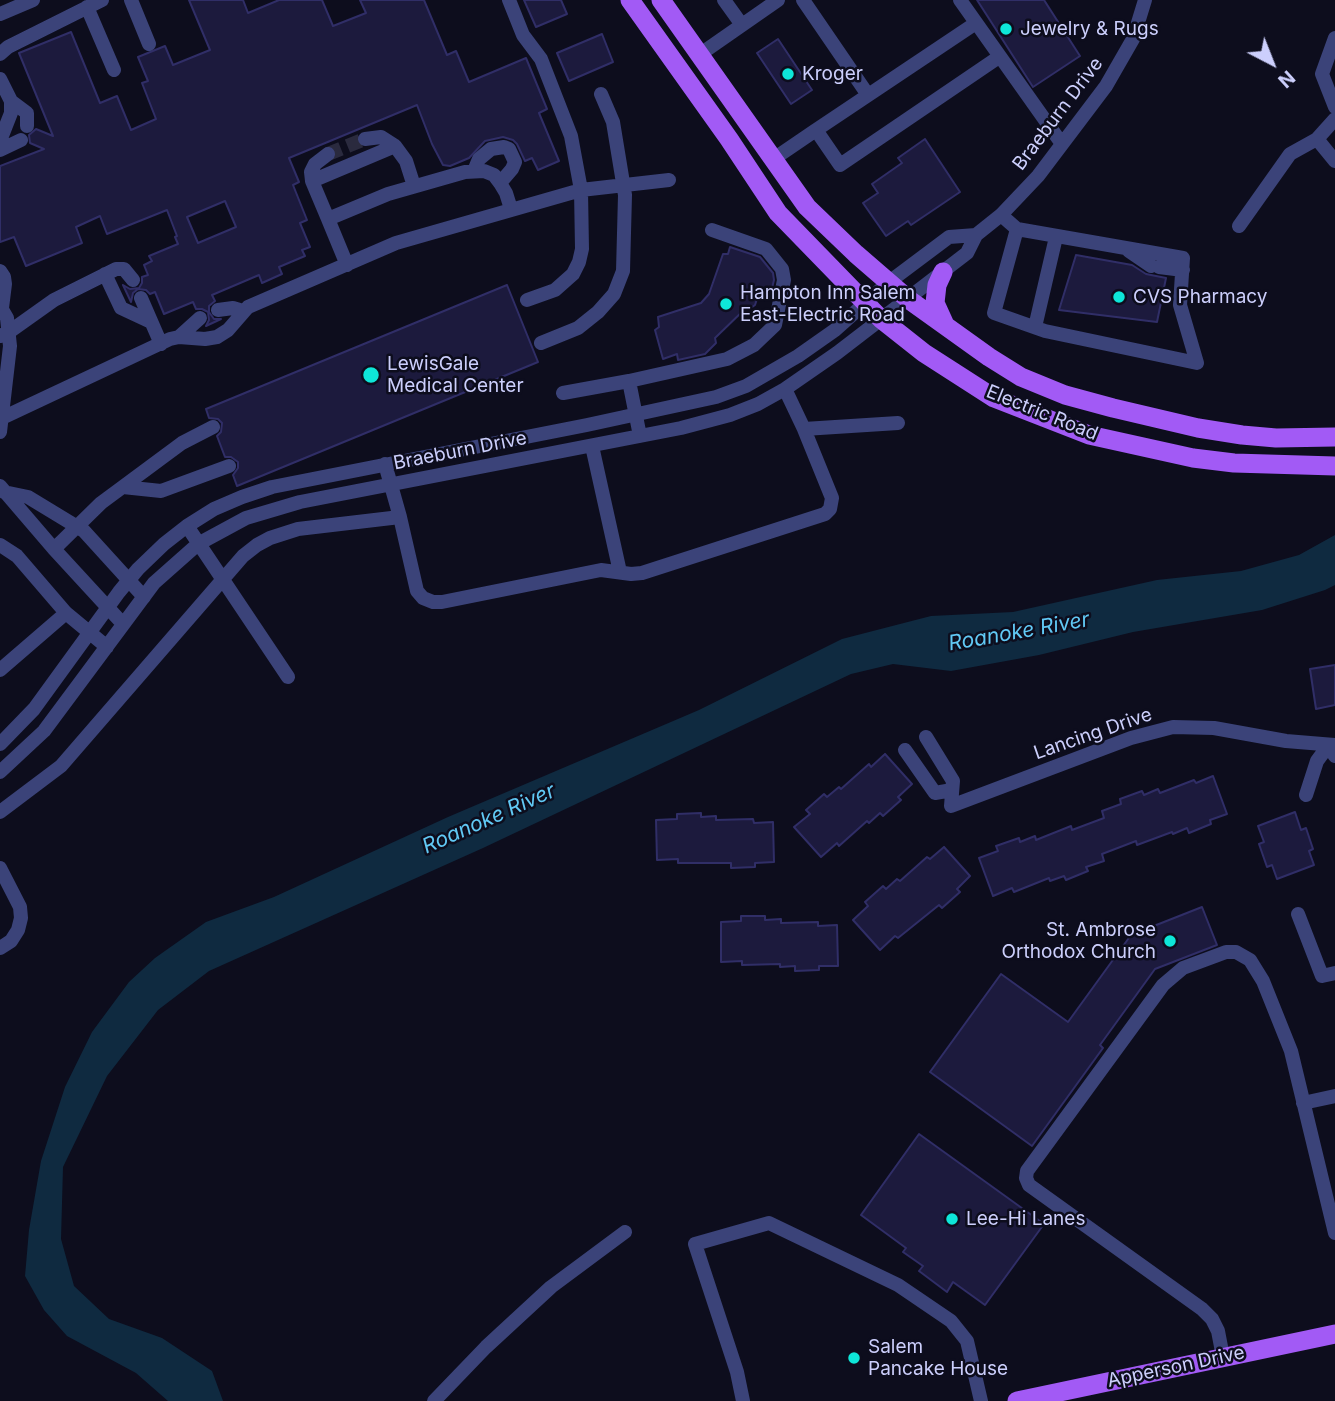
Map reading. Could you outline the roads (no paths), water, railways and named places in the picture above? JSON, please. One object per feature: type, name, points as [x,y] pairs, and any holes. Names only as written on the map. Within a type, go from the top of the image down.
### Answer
[{"type":"main road","name":"Electric Road","points":[[630,0],[778,213],[864,303],[924,353],[994,398],[1089,435],[1193,458],[1234,463],[1335,466]]},
{"type":"main road","name":"Electric Road","points":[[661,0],[807,207],[908,299],[989,357],[1021,377],[1065,395],[1198,428],[1276,438],[1335,437]]},
{"type":"main road","points":[[943,272],[937,285],[935,303],[946,326]]},
{"type":"main road","name":"Apperson Drive","points":[[1017,1401],[1059,1397],[1223,1357],[1335,1334]]},
{"type":"street","points":[[0,13],[33,0]]},
{"type":"street","points":[[0,54],[8,47],[102,0]]},
{"type":"street","points":[[131,0],[149,44]]},
{"type":"street","points":[[509,0],[523,35],[541,60],[571,136],[581,190],[582,249],[579,262],[573,274],[555,290],[527,300]]},
{"type":"street","points":[[724,0],[742,25]]},
{"type":"street","points":[[699,55],[778,0]]},
{"type":"street","points":[[803,0],[868,95]]},
{"type":"street","points":[[960,0],[1062,144]]},
{"type":"street","name":"Braeburn Drive","points":[[0,772],[44,731],[154,583],[198,544],[257,515],[300,502],[592,446],[723,417],[758,404],[785,389],[837,353],[967,253],[976,235],[1002,215],[1038,176],[1106,86],[1133,39],[1145,0]]},
{"type":"street","points":[[87,7],[114,69]]},
{"type":"street","points":[[772,160],[976,23]]},
{"type":"street","points":[[1335,38],[1322,74],[1335,107]]},
{"type":"street","points":[[816,130],[840,165],[999,57]]},
{"type":"street","points":[[0,79],[12,101],[27,113],[24,132],[0,150]]},
{"type":"street","points":[[541,343],[578,328],[598,312],[614,293],[623,271],[624,185],[613,122],[601,94]]},
{"type":"street","points":[[0,141],[11,113],[12,101]]},
{"type":"street","points":[[1239,226],[1290,155],[1317,139],[1335,119]]},
{"type":"street","points":[[365,139],[381,137],[395,146],[406,161],[414,186]]},
{"type":"street","points":[[1317,139],[1335,161]]},
{"type":"street","points":[[312,181],[395,146]]},
{"type":"street","points":[[474,172],[479,159],[491,149],[509,149],[515,162],[500,183]]},
{"type":"street","points":[[328,154],[315,164],[311,172],[312,181],[347,265]]},
{"type":"street","points":[[328,219],[361,204],[414,186],[484,171],[494,175],[500,183],[511,209]]},
{"type":"street","points":[[179,337],[217,337],[228,331],[243,311],[396,243],[581,190],[669,180]]},
{"type":"street","points":[[1002,215],[1017,229],[1183,258],[1180,306],[1197,363],[1035,327],[995,313],[1017,229]]},
{"type":"street","points":[[563,393],[727,359],[754,345],[775,325],[784,280],[782,269],[766,249],[712,230]]},
{"type":"street","name":"Braeburn Drive","points":[[0,744],[34,709],[129,580],[164,544],[187,526],[223,505],[272,487],[716,397],[775,371],[835,330],[889,282],[949,237],[976,235]]},
{"type":"street","points":[[1035,327],[1056,237]]},
{"type":"street","points":[[1125,249],[1155,267],[1183,270]]},
{"type":"street","points":[[5,334],[54,300],[116,269],[124,269],[133,281]]},
{"type":"street","points":[[0,271],[5,284],[1,307],[5,334],[1,425],[179,337],[200,318]]},
{"type":"street","points":[[105,274],[121,309],[151,322]]},
{"type":"street","points":[[141,298],[161,344]]},
{"type":"street","points":[[218,310],[243,311]]},
{"type":"street","points":[[629,381],[640,436]]},
{"type":"street","points":[[385,464],[417,591],[423,598],[433,602],[601,570],[642,573],[825,514],[830,509],[831,498],[785,389]]},
{"type":"street","points":[[716,397],[723,417]]},
{"type":"street","points":[[804,429],[898,423]]},
{"type":"street","points":[[54,549],[123,487],[182,443],[213,427]]},
{"type":"street","points":[[545,433],[547,453]]},
{"type":"street","points":[[592,446],[620,572]]},
{"type":"street","points":[[123,487],[161,492],[229,466]]},
{"type":"street","points":[[2,489],[28,497],[84,531],[144,597]]},
{"type":"street","points":[[2,489],[123,624]]},
{"type":"street","points":[[2,807],[61,766],[243,556],[257,545],[287,531],[400,517]]},
{"type":"street","points":[[187,526],[288,677]]},
{"type":"street","points":[[0,545],[17,556],[66,613],[107,647]]},
{"type":"street","points":[[0,670],[66,613]]},
{"type":"street","name":"Lancing Drive","points":[[952,790],[951,806],[1131,738],[1173,727],[1214,728],[1333,749]]},
{"type":"street","points":[[905,750],[935,793],[952,790],[953,780],[926,737]]},
{"type":"street","points":[[1306,795],[1317,761],[1333,749]]},
{"type":"street","points":[[0,868],[20,906],[21,918],[18,930],[10,941],[0,948]]},
{"type":"street","points":[[1298,914],[1322,976],[1335,973]]},
{"type":"street","points":[[1223,1357],[1218,1331],[1212,1319],[1029,1185],[1026,1178],[1027,1171],[1163,985],[1184,968],[1226,952],[1243,954],[1263,981],[1291,1051],[1335,1233]]},
{"type":"street","points":[[1303,1103],[1335,1096]]},
{"type":"street","points":[[743,1401],[737,1371],[695,1244],[769,1223],[898,1285],[951,1321],[967,1341],[981,1401]]},
{"type":"street","points":[[434,1401],[485,1347],[551,1287],[625,1232]]},
{"type":"water","name":"Roanoke River","points":[[1335,535],[1335,585],[1325,590],[1262,610],[1133,632],[1039,655],[951,671],[893,664],[851,674],[483,848],[209,971],[158,1010],[107,1076],[63,1167],[61,1239],[74,1286],[109,1319],[162,1338],[212,1371],[223,1401],[168,1401],[136,1373],[67,1336],[44,1310],[25,1276],[29,1230],[41,1161],[65,1087],[92,1032],[129,982],[155,958],[206,922],[274,897],[448,817],[699,710],[842,639],[931,616],[1013,612],[1157,580],[1241,571],[1299,555]]},
{"type":"tunnel","points":[[328,154],[365,139]]},
{"type":"place","name":"Jewelry & Rugs","points":[[1006,29]]},
{"type":"place","name":"Kroger","points":[[788,74]]},
{"type":"place","name":"CVS Pharmacy","points":[[1119,297]]},
{"type":"place","name":"Hampton Inn Salem East-Electric Road","points":[[726,304]]},
{"type":"place","name":"LewisGale Medical Center","points":[[371,375]]},
{"type":"place","name":"St. Ambrose Orthodox Church","points":[[1170,941]]},
{"type":"place","name":"Lee-Hi Lanes","points":[[952,1219]]},
{"type":"place","name":"Salem Pancake House","points":[[854,1358]]}]
